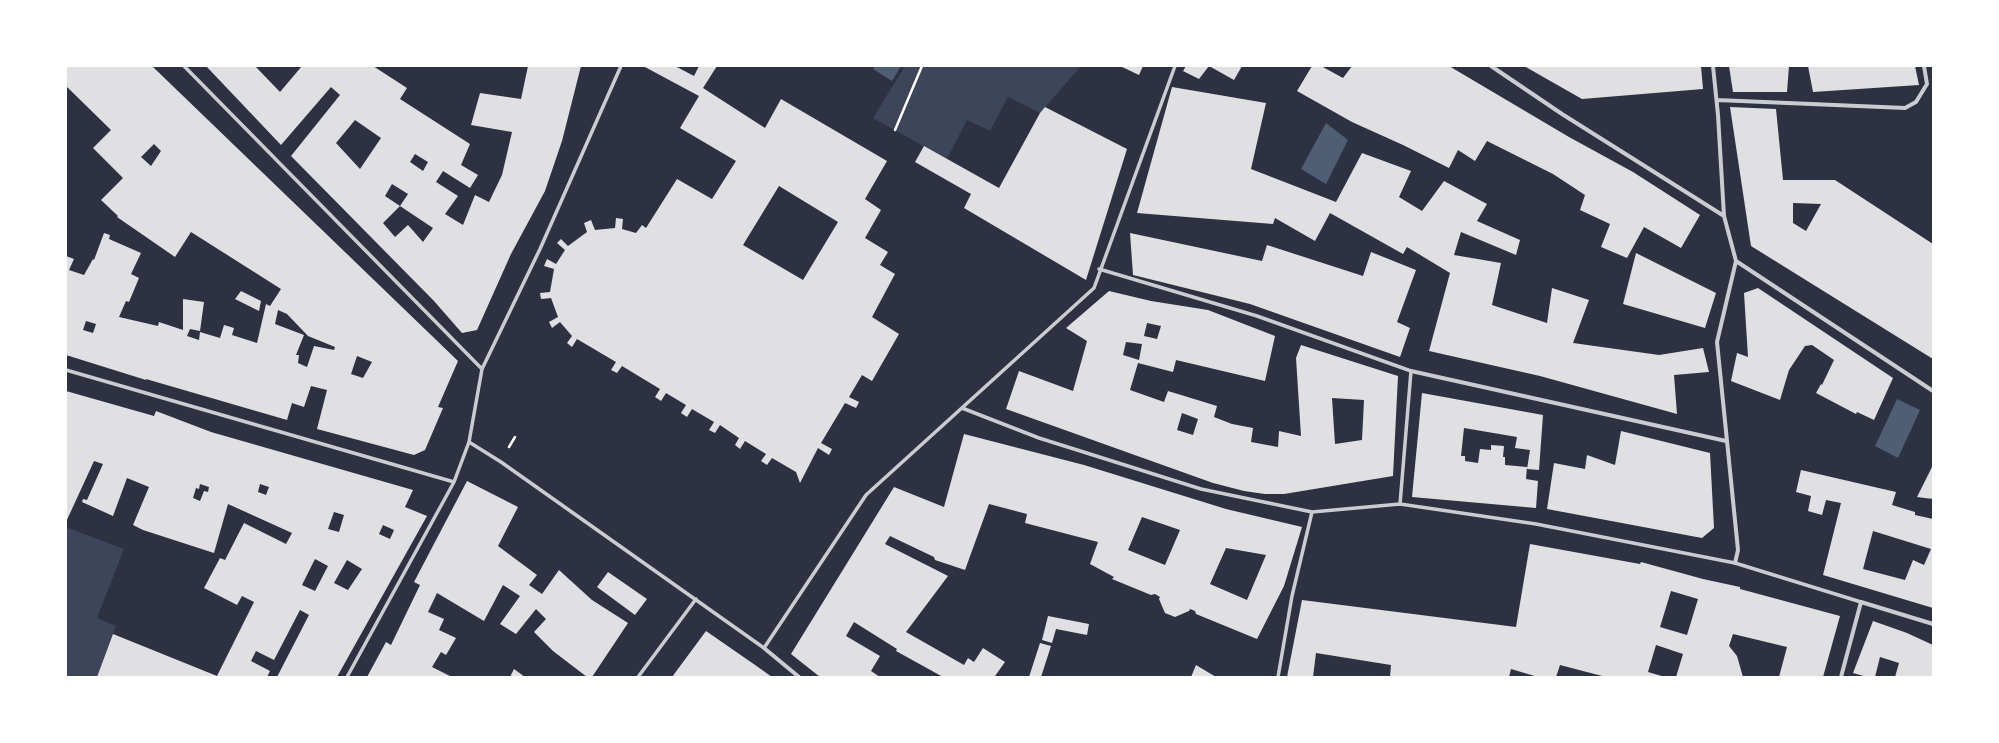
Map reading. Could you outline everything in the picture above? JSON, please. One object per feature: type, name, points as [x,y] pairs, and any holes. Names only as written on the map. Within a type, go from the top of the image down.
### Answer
[{"type":"street","points":[[184,66],[482,369]]},
{"type":"street","points":[[347,677],[454,482],[469,442],[482,369],[543,242],[621,66]]},
{"type":"street","points":[[764,648],[866,495],[1094,288],[1099,269],[1175,66]]},
{"type":"street","points":[[1491,66],[1562,114],[1724,216]]},
{"type":"street","points":[[1713,66],[1717,100],[1724,216],[1736,261],[1717,342],[1738,550],[1735,564]]},
{"type":"street","points":[[1717,100],[1905,108],[1916,102],[1927,84],[1924,66]]},
{"type":"street","points":[[1736,261],[1933,391]]},
{"type":"street","points":[[1099,269],[1257,316],[1411,370],[1726,441]]},
{"type":"street","points":[[66,370],[454,482]]},
{"type":"street","points":[[1400,504],[1411,370]]},
{"type":"street","points":[[962,408],[1039,438],[1200,489],[1312,512],[1400,504],[1536,524],[1735,564],[1933,624]]},
{"type":"street","points":[[469,442],[501,462],[696,599],[764,648],[799,677]]},
{"type":"street","points":[[1278,677],[1292,596],[1312,512]]},
{"type":"street","points":[[638,677],[696,599]]},
{"type":"street","points":[[1841,677],[1861,602]]},
{"type":"path","points":[[895,130],[922,66]]},
{"type":"shaded area","points":[[875,66],[901,66],[892,81],[873,69]]},
{"type":"shaded area","points":[[905,66],[1081,66],[1040,113],[1008,97],[990,131],[967,120],[947,159],[873,118]]},
{"type":"shaded area","points":[[1326,123],[1348,140],[1326,184],[1301,169]]},
{"type":"shaded area","points":[[1897,399],[1920,410],[1898,458],[1875,446]]},
{"type":"shaded area","points":[[66,527],[124,549],[97,618],[116,626],[97,677],[66,677]]},
{"type":"building","points":[[66,66],[152,66],[458,361],[438,407],[443,408],[425,450],[414,455],[317,429],[327,390],[311,386],[304,407],[292,403],[287,420],[146,380],[66,355],[66,256],[74,259],[69,270],[84,275],[93,259],[94,260],[104,233],[110,235],[109,239],[141,253],[131,274],[139,278],[129,302],[126,301],[119,317],[158,326],[159,322],[183,330],[183,299],[204,302],[200,331],[190,329],[187,336],[199,340],[200,332],[220,338],[224,325],[234,328],[232,335],[257,343],[266,304],[270,306],[281,289],[191,232],[175,257],[117,217],[118,216],[101,200],[123,178],[93,148],[111,130],[66,86]],"holes":[[[154,144],[161,151],[151,166],[141,157]],[[278,310],[287,314],[308,336],[335,347],[334,350],[314,346],[307,367],[298,363],[299,355],[296,355],[304,335],[275,324]],[[86,321],[96,324],[93,333],[83,330]],[[357,356],[372,362],[363,378],[351,374]]]},
{"type":"building","points":[[206,66],[255,66],[280,92],[302,66],[373,66],[407,88],[400,99],[470,144],[461,165],[478,175],[470,188],[443,171],[436,182],[458,196],[445,214],[463,225],[475,195],[489,202],[502,175],[512,132],[471,125],[480,93],[521,99],[528,66],[581,66],[562,141],[545,191],[511,254],[477,330],[462,333],[434,301],[291,156],[340,95],[331,87],[281,145]],"holes":[[[355,120],[381,138],[360,169],[336,143]],[[415,154],[428,162],[423,171],[410,162]],[[392,184],[408,194],[400,206],[385,196]],[[400,206],[433,228],[423,242],[408,225],[395,237],[383,223]]]},
{"type":"building","points":[[643,66],[675,66],[694,76],[699,66],[717,66],[703,88],[765,128],[781,99],[887,161],[865,199],[881,210],[865,238],[888,252],[880,265],[895,274],[872,317],[899,334],[872,381],[862,375],[849,397],[859,402],[856,408],[845,403],[821,443],[832,449],[829,455],[818,448],[800,483],[796,472],[772,458],[767,465],[761,461],[766,454],[745,441],[740,449],[735,445],[739,438],[720,425],[715,433],[709,430],[714,422],[692,409],[687,417],[681,413],[686,405],[666,393],[661,401],[655,397],[660,389],[622,366],[617,373],[611,370],[616,362],[577,339],[572,347],[567,343],[572,336],[560,322],[552,328],[549,322],[558,317],[551,298],[541,299],[540,293],[550,292],[554,269],[544,266],[547,259],[556,264],[565,250],[557,243],[561,239],[568,246],[587,232],[584,223],[591,220],[595,230],[615,228],[616,218],[623,219],[622,229],[636,233],[642,225],[646,228],[677,179],[712,199],[736,161],[680,128],[699,96]],"holes":[[[779,186],[838,222],[803,280],[743,245]]]},
{"type":"building","points":[[1120,66],[1143,66],[1139,75]]},
{"type":"building","points":[[1186,66],[1209,66],[1199,79],[1183,71]]},
{"type":"building","points":[[1209,66],[1242,66],[1234,80]]},
{"type":"building","points":[[1312,66],[1321,66],[1343,78],[1352,66],[1449,66],[1569,137],[1633,172],[1700,215],[1681,248],[1644,227],[1627,258],[1601,247],[1610,224],[1580,210],[1585,195],[1553,174],[1487,141],[1475,161],[1458,150],[1449,168],[1352,122],[1297,91]]},
{"type":"building","points":[[1524,66],[1701,66],[1703,89],[1582,99]]},
{"type":"building","points":[[1729,66],[1789,66],[1787,92],[1733,92]]},
{"type":"building","points":[[1808,66],[1915,66],[1919,85],[1813,92]]},
{"type":"building","points":[[1172,87],[1266,103],[1251,169],[1336,202],[1362,153],[1411,171],[1399,197],[1422,211],[1444,181],[1487,204],[1477,221],[1520,240],[1516,255],[1461,232],[1454,255],[1501,263],[1492,305],[1547,323],[1552,288],[1589,300],[1573,343],[1659,355],[1703,348],[1709,372],[1674,375],[1677,414],[1540,376],[1429,351],[1450,273],[1407,247],[1403,254],[1330,213],[1315,241],[1275,218],[1273,224],[1137,213]]},
{"type":"building","points":[[1045,107],[1127,149],[1086,280],[964,208],[971,194],[915,162],[924,146],[999,188],[1040,113]]},
{"type":"building","points":[[1730,107],[1776,109],[1783,180],[1835,180],[1933,244],[1933,359],[1751,246]],"holes":[[[1793,203],[1821,204],[1806,231],[1793,223]]]},
{"type":"building","points":[[1130,233],[1262,261],[1267,245],[1363,276],[1371,252],[1416,270],[1397,322],[1410,328],[1400,357],[1250,304],[1133,275]]},
{"type":"building","points":[[1636,253],[1716,293],[1705,328],[1623,304]]},
{"type":"building","points":[[1758,288],[1893,378],[1874,420],[1857,412],[1856,414],[1816,393],[1821,384],[1822,385],[1834,360],[1812,345],[1805,346],[1789,370],[1780,400],[1731,381],[1737,353],[1748,357],[1744,293]]},
{"type":"building","points":[[241,291],[261,301],[259,311],[235,299]]},
{"type":"building","points":[[1109,291],[1151,301],[1208,310],[1275,336],[1265,381],[1176,360],[1173,372],[1138,363],[1130,390],[1164,402],[1168,391],[1217,406],[1214,417],[1232,424],[1253,428],[1251,442],[1278,447],[1279,431],[1301,436],[1296,358],[1301,345],[1398,376],[1393,476],[1284,494],[1265,494],[1244,491],[1213,483],[1006,409],[1019,371],[1073,391],[1087,341],[1066,328]],"holes":[[[1147,323],[1161,326],[1157,339],[1144,336]],[[1126,342],[1142,344],[1139,360],[1123,355]],[[1332,398],[1364,400],[1362,440],[1335,444]],[[1182,413],[1198,419],[1193,435],[1177,430]]]},
{"type":"building","points":[[66,391],[154,416],[156,411],[211,432],[413,490],[405,507],[427,516],[337,677],[277,677],[309,615],[300,610],[274,660],[256,651],[251,661],[270,671],[267,677],[97,677],[113,634],[217,676],[254,602],[242,596],[237,605],[204,588],[220,558],[225,560],[244,523],[286,544],[292,533],[228,504],[214,553],[143,530],[133,525],[149,487],[127,478],[113,516],[82,502],[83,499],[87,500],[103,464],[94,461],[66,522]],"holes":[[[200,484],[209,487],[208,492],[204,491],[200,501],[193,498],[196,488],[199,489]],[[260,484],[269,487],[266,495],[258,492]],[[334,512],[344,515],[339,532],[328,529]],[[383,525],[394,530],[390,539],[379,534]],[[315,559],[328,566],[315,591],[302,585]],[[347,560],[362,569],[348,590],[334,583]]]},
{"type":"building","points":[[1422,393],[1543,415],[1539,470],[1527,469],[1530,450],[1515,448],[1517,437],[1464,428],[1461,456],[1465,456],[1465,461],[1478,463],[1480,449],[1491,450],[1491,445],[1504,446],[1503,457],[1505,457],[1505,465],[1527,467],[1526,479],[1538,481],[1536,508],[1412,497]]},
{"type":"building","points":[[1621,431],[1710,453],[1714,528],[1702,538],[1547,509],[1554,463],[1585,469],[1587,455],[1615,465]]},
{"type":"building","points":[[964,434],[1084,465],[1226,509],[1302,527],[1284,586],[1257,639],[1196,614],[1195,611],[1190,609],[1189,611],[1175,617],[1165,613],[1159,599],[1160,597],[1155,594],[1151,595],[1112,579],[1114,577],[1090,564],[1098,542],[1025,523],[1027,514],[989,504],[965,570],[935,560],[934,557],[890,536],[885,544],[948,576],[906,632],[964,665],[968,658],[974,662],[983,648],[1005,662],[995,676],[997,677],[943,677],[896,651],[897,649],[854,622],[846,636],[880,656],[871,671],[880,677],[820,677],[791,654],[894,487],[944,507]],"holes":[[[1142,517],[1180,530],[1165,565],[1128,550]],[[1226,548],[1266,555],[1247,600],[1210,584]]]},
{"type":"building","points":[[1933,465],[1933,499],[1917,497]]},
{"type":"building","points":[[1801,470],[1896,492],[1892,505],[1915,512],[1915,515],[1933,519],[1933,608],[1823,575],[1841,503],[1826,500],[1822,515],[1808,511],[1811,496],[1796,492]],"holes":[[[1873,531],[1931,549],[1924,565],[1913,560],[1905,580],[1863,569]]]},
{"type":"building","points":[[467,481],[518,507],[498,546],[537,575],[529,585],[542,594],[559,570],[592,600],[628,623],[592,677],[587,677],[553,651],[534,632],[546,619],[536,609],[516,634],[500,624],[520,596],[503,585],[484,621],[437,593],[428,612],[444,619],[439,630],[456,638],[446,655],[441,652],[432,667],[452,677],[367,677],[386,642],[391,645],[420,585],[414,582]]},
{"type":"building","points":[[1530,544],[1640,564],[1641,562],[1703,579],[1740,587],[1740,589],[1840,616],[1823,677],[1779,677],[1787,647],[1733,634],[1729,646],[1737,656],[1743,677],[1676,677],[1683,654],[1656,645],[1648,672],[1665,677],[1606,677],[1560,665],[1556,677],[1538,677],[1511,669],[1509,677],[1390,677],[1391,665],[1316,653],[1313,677],[1287,677],[1302,600],[1516,627]],"holes":[[[1671,591],[1698,599],[1687,635],[1660,627]]]},
{"type":"building","points":[[608,572],[647,599],[635,615],[597,587]]},
{"type":"building","points":[[1048,616],[1089,624],[1087,635],[1056,629],[1052,643],[1042,640]]},
{"type":"building","points":[[1873,621],[1907,633],[1933,645],[1933,677],[1895,677],[1899,663],[1880,657],[1875,677],[1867,677],[1853,673]]},
{"type":"building","points":[[706,631],[758,667],[772,677],[672,677]]},
{"type":"building","points":[[1040,643],[1051,646],[1041,677],[1029,677]]},
{"type":"building","points":[[1196,665],[1216,677],[1191,677]]},
{"type":"building","points":[[514,669],[525,677],[510,677]]}]
